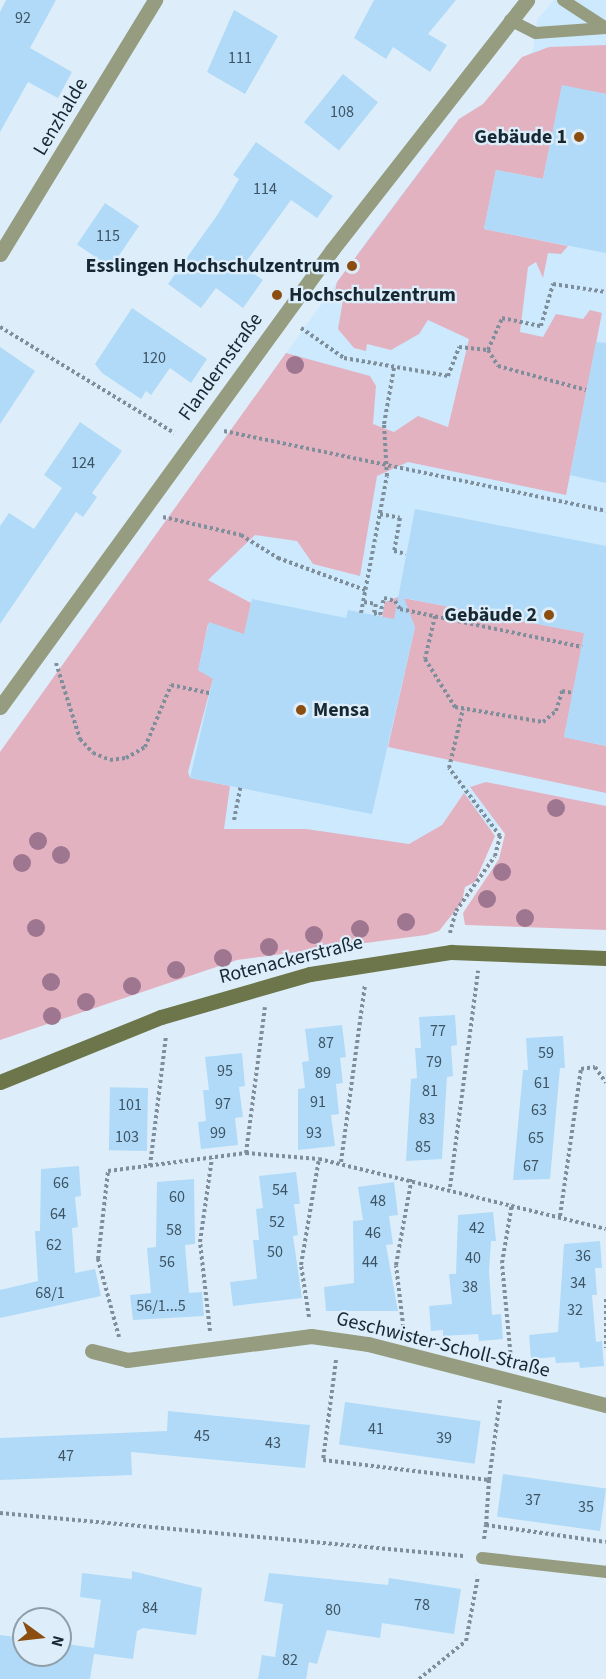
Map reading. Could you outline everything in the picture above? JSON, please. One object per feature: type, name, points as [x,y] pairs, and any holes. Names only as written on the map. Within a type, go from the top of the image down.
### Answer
[{"type":"main road","name":"Rotenackerstraße","points":[[0,1082],[90,1043],[260,986],[363,963],[451,952],[606,958]]},
{"type":"street","name":"Lenzhalde","points":[[0,254],[155,0]]},
{"type":"street","name":"Flandernstraße","points":[[0,707],[285,315],[526,0]]},
{"type":"street","name":"Geschwister-Scholl-Straße","points":[[92,1351],[127,1360],[311,1336],[368,1344],[606,1405]]},
{"type":"lane","points":[[563,0],[606,28]]},
{"type":"lane","points":[[510,20],[536,33],[606,28]]},
{"type":"lane","points":[[482,1558],[606,1572]]},
{"type":"path","points":[[488,350],[502,318],[541,326],[553,284],[606,292]]},
{"type":"path","points":[[285,315],[344,358],[394,368],[448,376],[459,347],[488,350]]},
{"type":"path","points":[[0,327],[176,434],[205,427],[606,511]]},
{"type":"path","points":[[488,350],[498,366],[586,390]]},
{"type":"path","points":[[361,613],[380,514],[386,464],[384,424],[394,368]]},
{"type":"path","points":[[146,506],[173,522],[250,538],[278,558],[365,590]]},
{"type":"path","points":[[380,514],[400,518],[394,551],[406,554]]},
{"type":"path","points":[[363,602],[376,604],[374,614],[380,615],[384,598],[395,601],[400,609],[582,647]]},
{"type":"path","points":[[435,616],[425,659],[446,696],[463,709],[543,722],[556,711],[562,691],[572,693]]},
{"type":"path","points":[[46,644],[80,739],[101,758],[126,758],[145,747],[171,685],[210,693]]},
{"type":"path","points":[[451,952],[456,911],[466,905],[469,890],[479,885],[500,836],[449,768],[463,709]]},
{"type":"path","points":[[234,820],[240,788]]},
{"type":"path","points":[[450,1187],[474,986]]},
{"type":"path","points":[[341,1162],[366,991]]},
{"type":"path","points":[[246,1153],[267,1013]]},
{"type":"path","points":[[150,1166],[168,1041]]},
{"type":"path","points":[[560,1216],[581,1069],[595,1067],[606,1083]]},
{"type":"path","points":[[127,1360],[98,1259],[108,1171],[246,1153],[319,1159],[412,1177],[606,1229]]},
{"type":"path","points":[[207,1310],[200,1242],[212,1158]]},
{"type":"path","points":[[307,1302],[301,1265],[319,1159]]},
{"type":"path","points":[[402,1320],[396,1265],[412,1177]]},
{"type":"path","points":[[508,1335],[502,1263],[512,1204]]},
{"type":"path","points":[[606,1299],[606,1348]]},
{"type":"path","points":[[337,1358],[323,1460],[489,1480]]},
{"type":"path","points":[[500,1401],[489,1480],[486,1525],[606,1542]]},
{"type":"path","points":[[0,1513],[482,1558],[466,1641],[419,1679]]},
{"type":"shaded area","points":[[554,0],[606,0],[606,838],[511,819],[380,899],[0,752],[371,235],[459,119],[483,104],[533,50],[537,20]]},
{"type":"shaded area","points":[[606,45],[606,94],[562,86],[543,179],[496,170],[484,229],[568,246],[561,254],[548,253],[543,278],[536,262],[528,267],[520,332],[543,337],[556,314],[583,319],[590,310],[602,313],[566,495],[408,462],[377,476],[360,576],[313,564],[297,541],[255,535],[208,580],[251,603],[244,636],[208,624],[199,667],[214,675],[188,772],[190,778],[230,786],[224,829],[306,829],[409,844],[442,825],[464,793],[495,836],[475,882],[465,887],[462,902],[439,931],[426,935],[237,960],[0,1040],[0,752],[286,353],[370,376],[376,386],[373,424],[394,432],[418,416],[448,427],[469,339],[428,320],[419,334],[391,350],[367,344],[366,351],[354,348],[338,329],[343,300],[335,291],[337,282],[459,119],[483,104],[522,57],[549,47]]},
{"type":"shaded area","points":[[398,597],[585,633],[564,737],[606,746],[606,793],[388,747],[415,627],[382,617],[385,602]]},
{"type":"shaded area","points":[[486,782],[606,806],[606,930],[465,925],[463,913],[499,859],[505,834],[470,787]]},
{"type":"building","points":[[6,0],[56,0],[30,48],[72,72],[58,98],[28,82],[0,132],[0,12]]},
{"type":"building","points":[[374,0],[456,0],[428,34],[447,45],[430,72],[393,47],[386,59],[354,38]]},
{"type":"building","points":[[234,10],[278,36],[245,94],[207,72]]},
{"type":"building","points":[[343,74],[378,102],[339,151],[304,122]]},
{"type":"building","name":"Gebäude 1","points":[[562,85],[606,94],[606,253],[484,229],[496,170],[543,179]]},
{"type":"building","points":[[256,142],[333,196],[317,218],[291,200],[243,266],[263,280],[243,308],[216,288],[201,308],[168,284],[218,214],[239,179],[233,175]]},
{"type":"building","points":[[105,203],[139,226],[111,267],[77,244]]},
{"type":"building","points":[[132,308],[207,359],[191,383],[170,368],[151,395],[146,391],[141,399],[102,373],[95,364]]},
{"type":"building","points":[[596,342],[606,343],[606,483],[570,475]]},
{"type":"building","points":[[0,347],[35,371],[0,424]]},
{"type":"building","points":[[80,422],[122,451],[92,493],[97,497],[83,517],[76,512],[0,624],[0,526],[9,513],[34,529],[62,488],[44,475]]},
{"type":"building","name":"Mensa","points":[[415,509],[606,546],[606,746],[564,737],[584,633],[404,598],[415,627],[372,814],[190,778],[213,679],[198,670],[209,622],[244,634],[252,599],[346,618],[348,610],[394,619]]},
{"type":"building","points":[[455,1015],[457,1045],[451,1046],[453,1076],[447,1077],[442,1159],[406,1161],[411,1079],[417,1078],[415,1048],[421,1048],[419,1017]]},
{"type":"building","points":[[342,1025],[346,1057],[340,1058],[343,1083],[336,1084],[339,1114],[331,1115],[335,1146],[298,1150],[298,1089],[305,1088],[302,1062],[309,1061],[305,1029]]},
{"type":"building","points":[[563,1036],[565,1068],[560,1068],[550,1179],[513,1180],[523,1070],[528,1070],[526,1038]]},
{"type":"building","points":[[242,1053],[245,1086],[239,1087],[243,1117],[235,1118],[238,1145],[201,1149],[198,1122],[206,1121],[203,1090],[209,1090],[205,1057]]},
{"type":"building","points":[[110,1087],[148,1088],[147,1151],[109,1150]]},
{"type":"building","points":[[79,1166],[81,1196],[75,1197],[78,1227],[72,1228],[75,1273],[95,1269],[101,1296],[0,1318],[0,1290],[38,1281],[35,1231],[40,1231],[41,1169]]},
{"type":"building","points":[[296,1172],[300,1204],[294,1204],[298,1235],[293,1236],[302,1298],[233,1306],[230,1282],[257,1279],[253,1240],[259,1240],[256,1209],[263,1208],[259,1176]]},
{"type":"building","points":[[194,1179],[195,1244],[185,1245],[189,1293],[202,1292],[204,1316],[133,1320],[130,1295],[151,1293],[147,1248],[156,1247],[157,1182]]},
{"type":"building","points":[[394,1182],[398,1215],[389,1216],[393,1244],[386,1245],[398,1311],[326,1311],[324,1287],[354,1283],[353,1221],[363,1220],[358,1187]]},
{"type":"building","points":[[493,1212],[496,1241],[491,1241],[489,1271],[492,1315],[501,1314],[503,1339],[479,1341],[478,1334],[443,1336],[443,1330],[431,1331],[429,1306],[452,1304],[449,1274],[456,1274],[458,1215]]},
{"type":"building","points":[[600,1241],[602,1268],[595,1268],[597,1295],[592,1295],[596,1342],[602,1341],[604,1366],[580,1368],[579,1362],[556,1363],[555,1357],[531,1359],[529,1335],[558,1332],[564,1244]]},
{"type":"building","points":[[345,1402],[481,1421],[475,1464],[339,1445]]},
{"type":"building","points":[[168,1411],[310,1425],[305,1468],[131,1452],[132,1475],[0,1480],[0,1438],[167,1431]]},
{"type":"building","points":[[503,1474],[606,1488],[600,1531],[497,1517]]},
{"type":"building","points":[[132,1571],[202,1588],[196,1635],[143,1628],[137,1631],[133,1659],[94,1654],[90,1679],[0,1679],[0,1635],[12,1636],[12,1667],[72,1667],[72,1645],[94,1648],[101,1600],[80,1597],[82,1573],[132,1579]]},
{"type":"building","points":[[269,1573],[388,1585],[389,1578],[461,1589],[454,1634],[382,1623],[380,1638],[327,1630],[317,1664],[309,1662],[306,1679],[258,1679],[262,1655],[275,1657],[283,1604],[264,1601]]},
{"type":"place","name":"Gebäude 1","points":[[579,137]]},
{"type":"place","name":"Esslingen Hochschulzentrum","points":[[352,266]]},
{"type":"place","name":"Hochschulzentrum","points":[[277,295]]},
{"type":"place","name":"Gebäude 2","points":[[549,615]]},
{"type":"place","name":"Mensa","points":[[301,710]]}]
